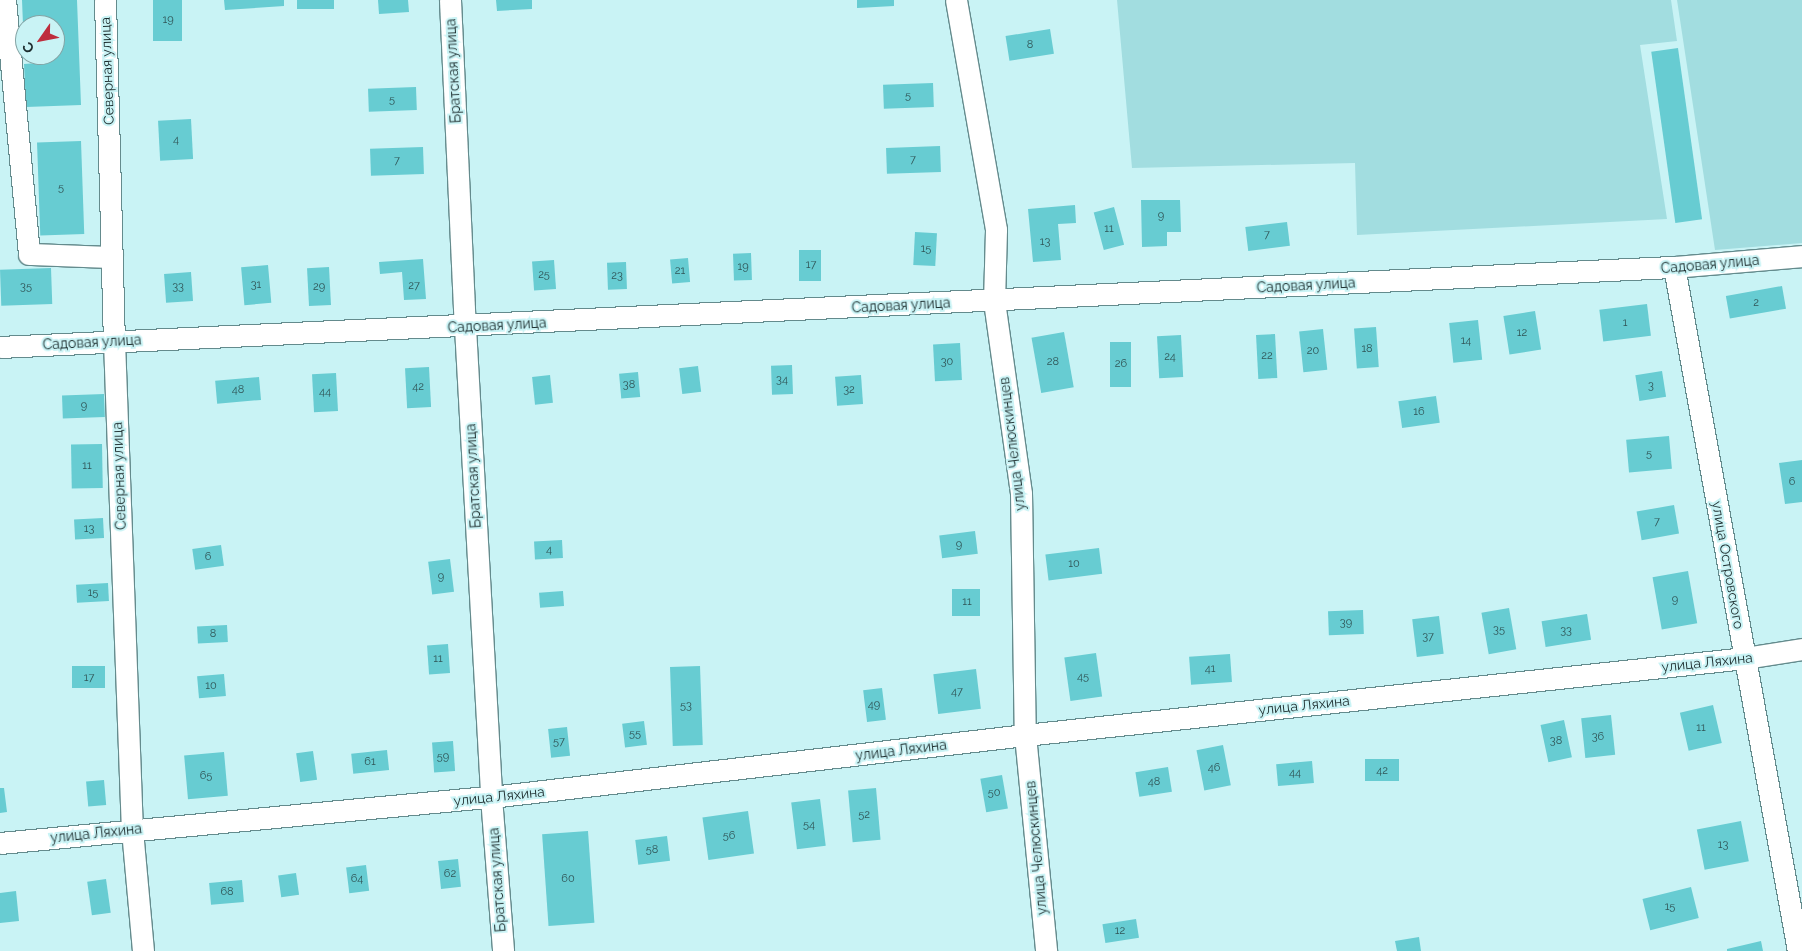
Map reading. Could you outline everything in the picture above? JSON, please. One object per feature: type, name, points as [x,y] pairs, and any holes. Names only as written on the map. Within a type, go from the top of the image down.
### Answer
[{"type":"street","points":[[5,0],[29,254],[112,257]]},
{"type":"street","name":"Северная улица","points":[[105,0],[114,341],[132,830],[143,951]]},
{"type":"street","name":"Братская улица","points":[[450,0],[464,327],[491,798],[503,951]]},
{"type":"street","name":"улица Челюскинцев","points":[[956,0],[996,230],[994,301],[1021,493],[1026,735],[1046,951]]},
{"type":"street","name":"Садовая улица","points":[[0,347],[464,327],[1674,267],[1802,256]]},
{"type":"street","name":"улица Островского","points":[[1674,267],[1798,951]]},
{"type":"street","name":"улица Ляхина","points":[[0,843],[491,798],[1026,735],[1745,658],[1802,649]]},
{"type":"shaded area","points":[[1117,0],[1671,0],[1677,41],[1640,45],[1667,219],[1357,235],[1355,163],[1132,168]]},
{"type":"shaded area","points":[[1677,0],[1802,0],[1802,243],[1715,250]]},
{"type":"building","points":[[22,0],[77,0],[81,105],[26,107],[24,65],[65,65],[65,15],[23,15]]},
{"type":"building","points":[[153,0],[182,0],[182,41],[153,41]]},
{"type":"building","points":[[224,0],[284,0],[284,6],[225,10]]},
{"type":"building","points":[[297,0],[334,0],[334,9],[297,9]]},
{"type":"building","points":[[378,0],[408,0],[409,12],[379,14]]},
{"type":"building","points":[[496,0],[532,0],[532,9],[497,11]]},
{"type":"building","points":[[857,0],[894,0],[894,6],[857,8]]},
{"type":"building","points":[[1050,29],[1054,54],[1009,61],[1006,36]]},
{"type":"building","points":[[1678,48],[1702,219],[1675,223],[1651,52]]},
{"type":"building","points":[[933,83],[934,107],[884,109],[883,85]]},
{"type":"building","points":[[416,87],[417,110],[369,112],[368,89]]},
{"type":"building","points":[[191,119],[193,159],[160,161],[158,121]]},
{"type":"building","points":[[81,141],[84,234],[40,235],[37,143]]},
{"type":"building","points":[[940,146],[941,172],[887,174],[886,148]]},
{"type":"building","points":[[423,147],[424,174],[371,176],[370,149]]},
{"type":"building","points":[[1141,200],[1180,200],[1181,232],[1167,232],[1167,246],[1142,247]]},
{"type":"building","points":[[1075,205],[1076,223],[1058,224],[1061,260],[1033,262],[1028,209]]},
{"type":"building","points":[[1114,207],[1124,245],[1104,250],[1094,212]]},
{"type":"building","points":[[1287,222],[1290,246],[1248,251],[1245,227]]},
{"type":"building","points":[[915,232],[937,233],[935,266],[913,265]]},
{"type":"building","points":[[799,250],[821,250],[821,281],[799,281]]},
{"type":"building","points":[[751,253],[752,280],[734,281],[733,254]]},
{"type":"building","points":[[688,258],[690,282],[672,283],[670,260]]},
{"type":"building","points":[[423,259],[426,299],[404,300],[402,272],[380,274],[379,262]]},
{"type":"building","points":[[554,260],[556,289],[534,290],[532,262]]},
{"type":"building","points":[[626,262],[627,289],[608,290],[607,263]]},
{"type":"building","points":[[268,265],[271,303],[244,305],[241,267]]},
{"type":"building","points":[[329,267],[331,305],[309,306],[307,268]]},
{"type":"building","points":[[51,268],[52,304],[1,306],[0,270]]},
{"type":"building","points":[[191,272],[193,301],[166,303],[164,274]]},
{"type":"building","points":[[1782,286],[1786,309],[1730,319],[1726,296]]},
{"type":"building","points":[[1647,304],[1651,336],[1603,342],[1599,310]]},
{"type":"building","points":[[1535,311],[1541,350],[1509,355],[1503,316]]},
{"type":"building","points":[[1478,320],[1482,360],[1453,363],[1449,323]]},
{"type":"building","points":[[1376,327],[1379,367],[1357,368],[1354,329]]},
{"type":"building","points":[[1323,329],[1327,370],[1303,372],[1299,332]]},
{"type":"building","points":[[1064,332],[1074,387],[1041,393],[1032,338]]},
{"type":"building","points":[[1275,334],[1277,378],[1258,379],[1256,335]]},
{"type":"building","points":[[1181,335],[1183,377],[1159,378],[1157,336]]},
{"type":"building","points":[[1110,342],[1131,342],[1131,387],[1110,387]]},
{"type":"building","points":[[960,343],[962,380],[935,381],[933,344]]},
{"type":"building","points":[[792,365],[793,394],[772,395],[771,366]]},
{"type":"building","points":[[698,366],[701,392],[682,394],[679,368]]},
{"type":"building","points":[[429,367],[431,407],[407,408],[405,368]]},
{"type":"building","points":[[1662,371],[1666,397],[1639,401],[1635,375]]},
{"type":"building","points":[[638,372],[640,397],[621,399],[619,374]]},
{"type":"building","points":[[336,373],[338,411],[314,412],[312,374]]},
{"type":"building","points":[[550,375],[553,403],[535,405],[532,377]]},
{"type":"building","points":[[861,375],[863,404],[837,406],[835,377]]},
{"type":"building","points":[[259,377],[261,400],[217,404],[215,381]]},
{"type":"building","points":[[104,394],[105,417],[63,418],[62,395]]},
{"type":"building","points":[[1436,396],[1440,423],[1402,428],[1398,401]]},
{"type":"building","points":[[1669,436],[1672,469],[1629,473],[1626,440]]},
{"type":"building","points":[[102,444],[103,488],[72,489],[71,445]]},
{"type":"building","points":[[1802,460],[1802,502],[1785,504],[1779,463]]},
{"type":"building","points":[[1674,505],[1679,534],[1642,540],[1637,512]]},
{"type":"building","points":[[103,518],[104,538],[75,539],[74,520]]},
{"type":"building","points":[[975,531],[978,554],[942,558],[939,535]]},
{"type":"building","points":[[562,540],[563,558],[535,559],[534,541]]},
{"type":"building","points":[[221,545],[224,566],[195,570],[192,549]]},
{"type":"building","points":[[1099,548],[1102,574],[1049,580],[1045,555]]},
{"type":"building","points":[[450,559],[454,592],[432,594],[428,562]]},
{"type":"building","points":[[1688,571],[1697,623],[1662,629],[1653,577]]},
{"type":"building","points":[[108,583],[109,601],[77,603],[76,585]]},
{"type":"building","points":[[952,589],[980,589],[980,616],[952,616]]},
{"type":"building","points":[[563,591],[564,606],[540,608],[539,593]]},
{"type":"building","points":[[1509,608],[1516,649],[1489,654],[1481,613]]},
{"type":"building","points":[[1363,610],[1364,634],[1329,635],[1328,611]]},
{"type":"building","points":[[1587,614],[1591,640],[1546,647],[1542,621]]},
{"type":"building","points":[[1439,616],[1444,654],[1417,657],[1412,619]]},
{"type":"building","points":[[227,625],[228,642],[198,644],[197,627]]},
{"type":"building","points":[[448,644],[450,673],[429,674],[427,645]]},
{"type":"building","points":[[1096,653],[1102,697],[1070,701],[1064,657]]},
{"type":"building","points":[[1230,654],[1232,682],[1191,685],[1189,657]]},
{"type":"building","points":[[72,666],[105,666],[105,688],[72,688]]},
{"type":"building","points":[[700,666],[703,745],[673,746],[670,667]]},
{"type":"building","points":[[976,669],[981,709],[938,714],[933,674]]},
{"type":"building","points":[[224,674],[226,696],[199,698],[197,676]]},
{"type":"building","points":[[882,688],[886,720],[867,722],[863,690]]},
{"type":"building","points":[[1713,705],[1722,743],[1689,751],[1680,713]]},
{"type":"building","points":[[1611,715],[1615,755],[1585,758],[1581,718]]},
{"type":"building","points":[[1564,720],[1572,757],[1548,762],[1541,725]]},
{"type":"building","points":[[644,721],[647,745],[625,748],[622,724]]},
{"type":"building","points":[[567,727],[570,756],[551,758],[548,729]]},
{"type":"building","points":[[453,741],[455,771],[434,772],[432,742]]},
{"type":"building","points":[[1223,745],[1231,785],[1204,790],[1196,750]]},
{"type":"building","points":[[387,750],[389,770],[353,774],[351,754]]},
{"type":"building","points":[[313,751],[317,780],[300,782],[296,753]]},
{"type":"building","points":[[224,752],[228,796],[188,799],[184,755]]},
{"type":"building","points":[[1365,759],[1399,759],[1399,781],[1365,781]]},
{"type":"building","points":[[1312,761],[1314,783],[1278,786],[1276,764]]},
{"type":"building","points":[[1168,767],[1172,792],[1139,797],[1135,772]]},
{"type":"building","points":[[1002,775],[1008,808],[986,812],[980,779]]},
{"type":"building","points":[[104,780],[106,805],[88,806],[86,782]]},
{"type":"building","points":[[0,788],[4,788],[7,812],[0,813]]},
{"type":"building","points":[[876,788],[881,840],[853,842],[848,790]]},
{"type":"building","points":[[820,799],[826,846],[797,849],[791,803]]},
{"type":"building","points":[[748,811],[754,854],[708,860],[702,817]]},
{"type":"building","points":[[1741,821],[1749,861],[1705,870],[1697,830]]},
{"type":"building","points":[[588,831],[594,923],[549,926],[542,834]]},
{"type":"building","points":[[667,836],[670,861],[638,865],[635,840]]},
{"type":"building","points":[[458,859],[461,887],[441,889],[438,861]]},
{"type":"building","points":[[366,865],[369,891],[349,893],[346,867]]},
{"type":"building","points":[[296,873],[299,895],[281,897],[278,876]]},
{"type":"building","points":[[106,879],[111,913],[92,915],[87,882]]},
{"type":"building","points":[[242,880],[244,902],[211,905],[209,883]]},
{"type":"building","points":[[1691,887],[1699,918],[1650,930],[1642,899]]},
{"type":"building","points":[[16,891],[19,921],[0,923],[0,893]]},
{"type":"building","points":[[1136,919],[1139,938],[1105,943],[1102,924]]},
{"type":"building","points":[[1419,937],[1421,951],[1397,951],[1395,941]]},
{"type":"building","points":[[1761,941],[1763,951],[1727,951],[1727,949]]}]
